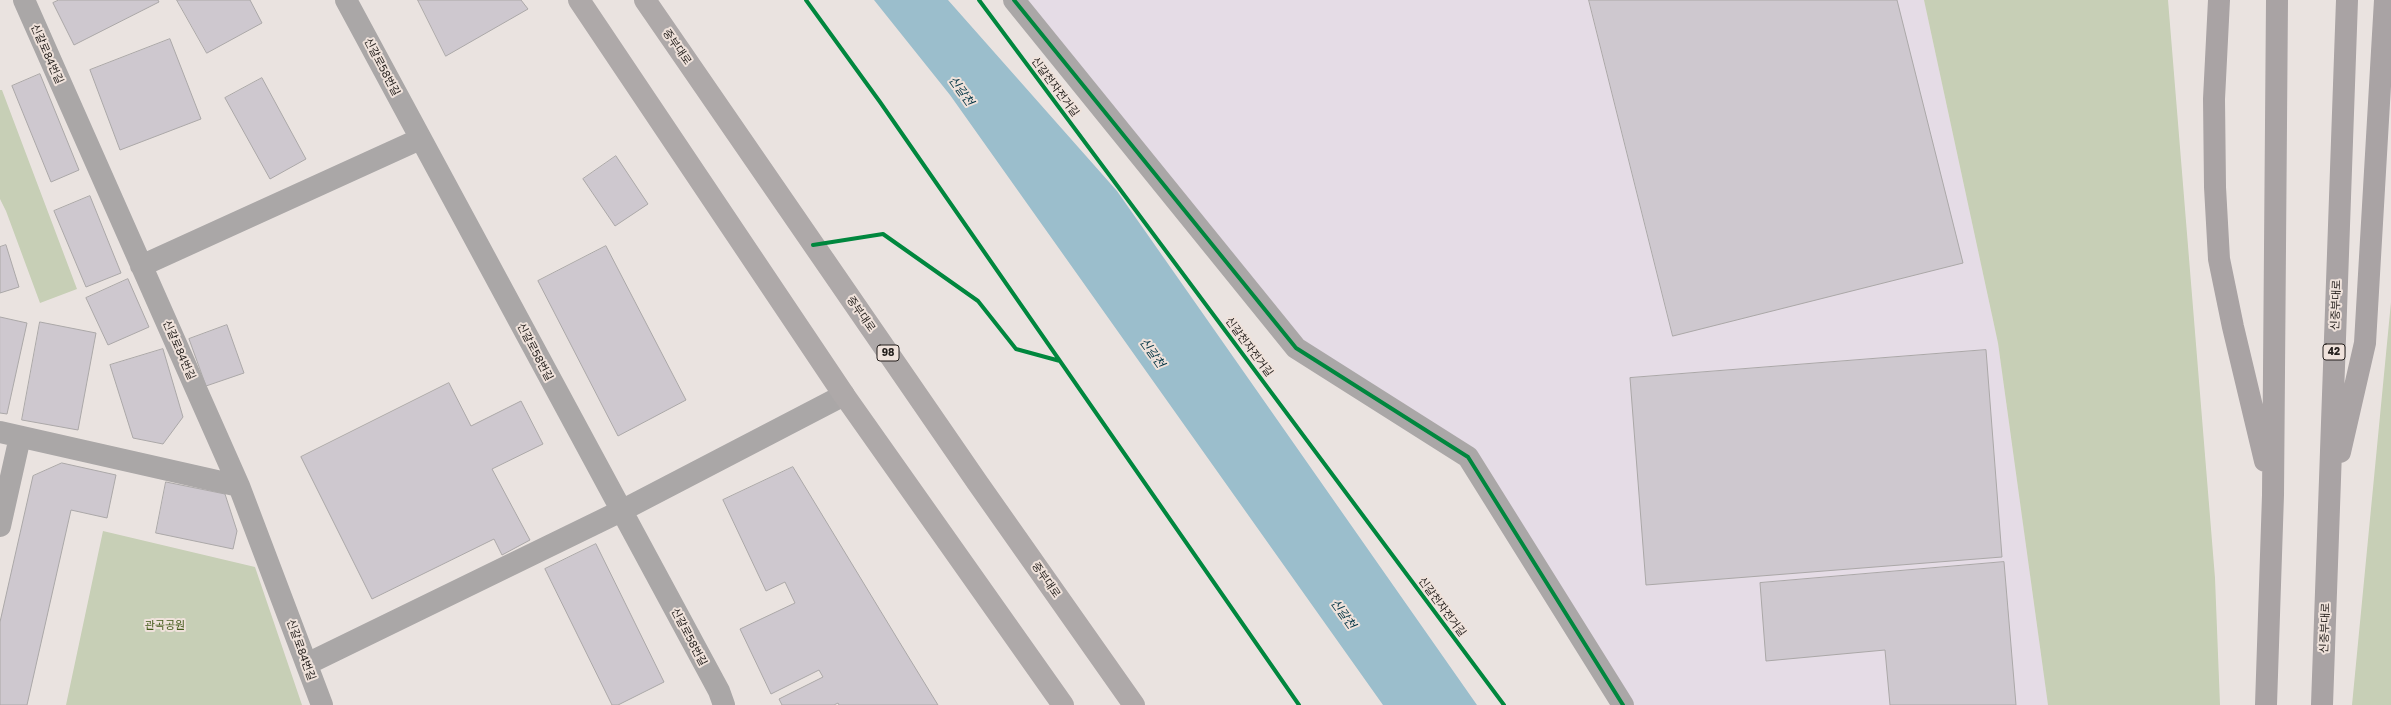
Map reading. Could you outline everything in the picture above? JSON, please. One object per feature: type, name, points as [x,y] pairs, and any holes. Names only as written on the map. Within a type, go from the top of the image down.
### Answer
[{"type":"highway","points":[[2219,0],[2214,99],[2215,187],[2219,259],[2233,327],[2273,495]]},
{"type":"highway","points":[[2266,705],[2273,495],[2277,0]]},
{"type":"highway","name":"신중부대로","points":[[2322,705],[2347,0]]},
{"type":"highway","points":[[2329,502],[2365,343],[2385,0]]},
{"type":"main road","points":[[579,0],[844,395],[1063,705]]},
{"type":"main road","name":"중부대로","points":[[645,0],[977,482],[1134,705]]},
{"type":"street","name":"신갈로84번길","points":[[24,0],[239,486],[322,705]]},
{"type":"street","name":"신갈로58번길","points":[[346,0],[718,691],[724,705]]},
{"type":"street","points":[[1014,0],[1296,348],[1468,457],[1623,705]]},
{"type":"street","points":[[141,266],[420,139]]},
{"type":"street","points":[[307,664],[621,511],[844,395]]},
{"type":"street","points":[[0,526],[10,434],[239,486]]},
{"type":"shaded area","points":[[1014,0],[1924,0],[1998,343],[2048,705],[1623,705],[1468,457],[1296,348]]},
{"type":"green space","points":[[1924,0],[2168,0],[2215,578],[2220,705],[2048,705],[1998,343]]},
{"type":"green space","points":[[0,90],[2,90],[77,289],[40,303],[6,211],[0,199]]},
{"type":"green space","points":[[2391,302],[2391,705],[2352,705]]},
{"type":"green space","name":"관곡공원","points":[[103,531],[255,567],[302,705],[66,705]]},
{"type":"water","name":"신갈천","points":[[874,0],[948,0],[1117,191],[1477,705],[1383,705],[950,95]]},
{"type":"building","points":[[59,0],[158,0],[159,2],[74,45],[53,3]]},
{"type":"building","points":[[177,0],[250,0],[262,23],[207,53]]},
{"type":"building","points":[[418,0],[521,0],[528,9],[446,56]]},
{"type":"building","points":[[1589,0],[1897,0],[1963,263],[1673,336]]},
{"type":"building","points":[[170,39],[201,119],[120,150],[90,70]]},
{"type":"building","points":[[40,74],[79,170],[51,182],[12,86]]},
{"type":"building","points":[[262,78],[306,159],[270,179],[225,98]]},
{"type":"building","points":[[616,156],[648,204],[615,226],[583,179]]},
{"type":"building","points":[[90,196],[121,273],[86,287],[54,211]]},
{"type":"building","points":[[6,245],[19,287],[0,293],[0,247]]},
{"type":"building","points":[[606,246],[686,400],[618,436],[538,281]]},
{"type":"building","points":[[128,279],[149,327],[108,345],[86,298]]},
{"type":"building","points":[[0,317],[27,323],[7,414],[0,413]]},
{"type":"building","points":[[40,322],[96,333],[78,430],[22,420]]},
{"type":"building","points":[[227,325],[244,373],[206,386],[189,339]]},
{"type":"building","points":[[163,349],[183,417],[163,444],[133,438],[110,365]]},
{"type":"building","points":[[1986,350],[2002,557],[1646,585],[1630,378]]},
{"type":"building","points":[[449,383],[471,426],[521,401],[543,444],[492,469],[530,540],[502,555],[494,539],[372,599],[301,457]]},
{"type":"building","points":[[62,463],[116,475],[107,518],[71,510],[27,705],[0,705],[0,622],[33,476]]},
{"type":"building","points":[[793,467],[938,705],[839,705],[838,703],[834,705],[782,705],[779,699],[823,677],[819,670],[771,694],[740,629],[795,603],[785,582],[766,591],[723,500]]},
{"type":"building","points":[[166,482],[225,494],[237,531],[233,549],[156,533]]},
{"type":"building","points":[[596,544],[664,682],[618,705],[612,705],[545,569]]},
{"type":"building","points":[[2004,562],[2016,705],[1890,705],[1885,650],[1766,661],[1760,583]]},
{"type":"cycle path","points":[[806,0],[880,102],[1299,705]]},
{"type":"cycle path","name":"신갈천자전거길","points":[[979,0],[1504,705]]},
{"type":"cycle path","points":[[1014,0],[1296,348],[1468,457],[1623,705]]},
{"type":"cycle path","points":[[813,245],[883,234],[978,301],[1016,349],[1060,361]]}]
